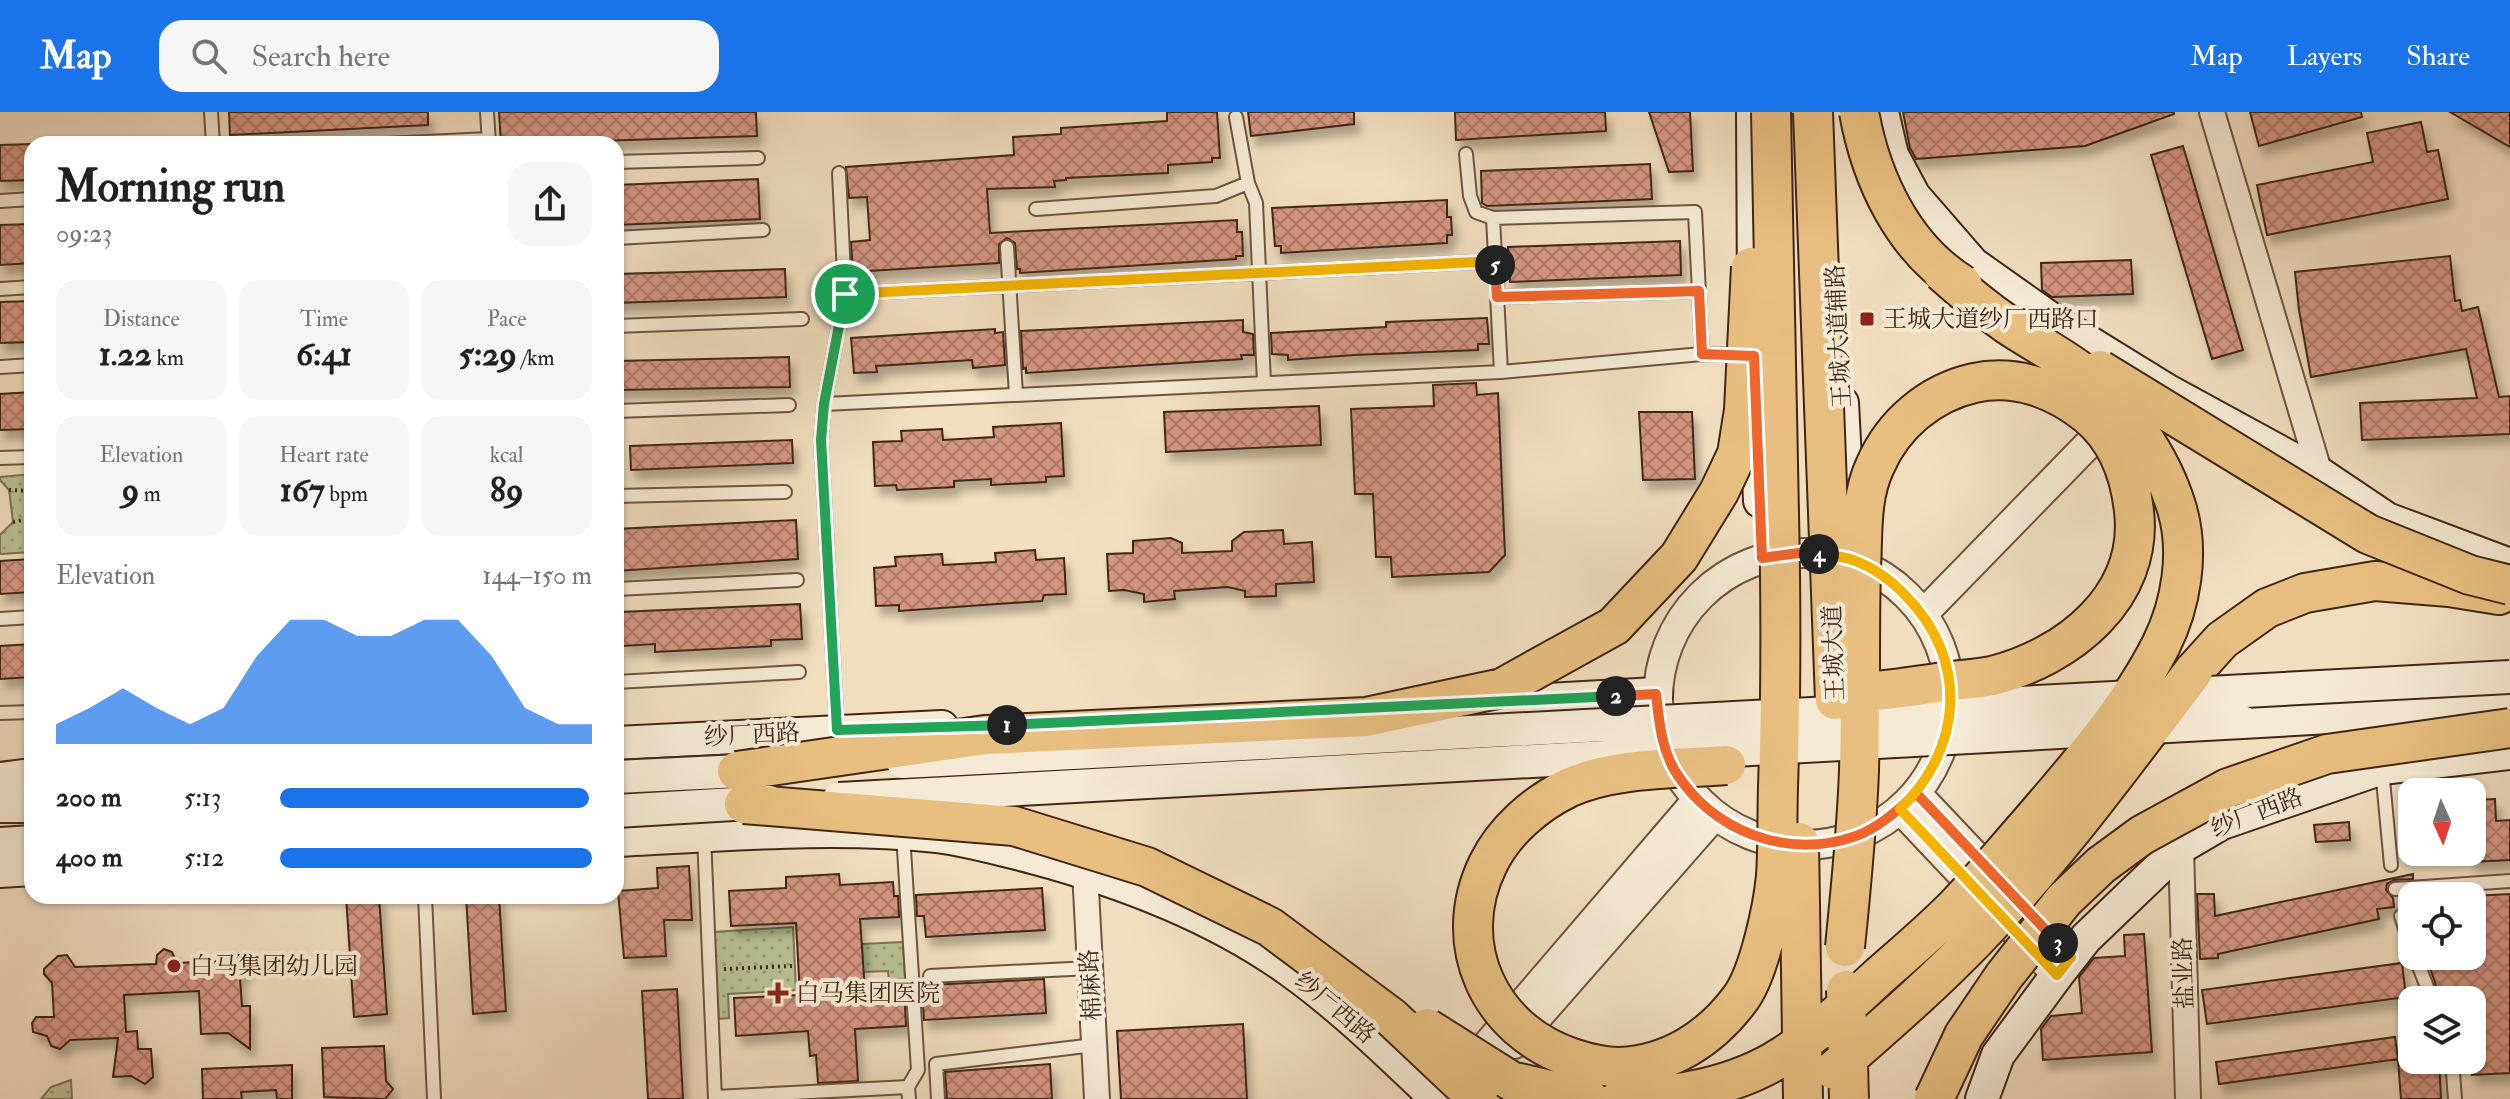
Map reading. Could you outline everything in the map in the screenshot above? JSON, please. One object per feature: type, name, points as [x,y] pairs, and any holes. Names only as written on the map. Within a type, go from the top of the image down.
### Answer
[{"type":"highway","points":[[741,787],[985,735],[1366,717],[1502,688],[1614,626],[1679,557],[1719,492],[1737,454],[1744,410],[1759,112]]},
{"type":"highway","points":[[1726,765],[1603,776],[1567,789],[1532,810],[1497,847],[1479,884],[1473,938],[1476,964],[1485,985],[1515,1025],[1554,1052],[1591,1064],[1620,1067],[1656,1061],[1690,1046],[1715,1028],[1744,995],[1768,923],[1776,879],[1782,664],[1773,112]]},
{"type":"highway","name":"王城大道","points":[[1773,112],[1798,733],[1803,1099]]},
{"type":"highway","name":"王城大道","points":[[1813,112],[1849,1099]]},
{"type":"highway","points":[[1620,1099],[1665,1097],[1734,1080],[1782,1057],[1832,1019],[1957,905],[2078,767],[2136,687],[2162,644],[2180,595],[2183,549],[2178,511],[2165,475],[2136,430],[2114,402],[2082,372],[2008,324],[1942,272],[1906,229],[1883,190],[1869,159],[1859,112]]},
{"type":"highway","points":[[1942,272],[2368,534],[2470,575],[2510,585]]},
{"type":"highway","points":[[1845,947],[1859,772],[1864,495],[1875,466],[1891,438],[1916,411],[1935,397],[1964,386],[1990,380],[2009,380],[2065,397],[2091,418],[2119,453],[2131,486],[2135,524],[2131,558],[2120,588],[2099,617],[2070,641],[2031,663],[1991,676],[1864,692]]},
{"type":"highway","points":[[1803,1099],[1978,938],[2088,811],[2193,672],[2222,640],[2267,608],[2305,593],[2375,581],[2449,587],[2510,597]]},
{"type":"highway","points":[[1934,1099],[1964,1035],[2004,976],[2064,900],[2101,865],[2142,835],[2228,788],[2327,754],[2510,728]]},
{"type":"highway","points":[[741,787],[1014,826],[1147,867],[1270,927],[1511,1081],[1589,1099]]},
{"type":"highway","points":[[1270,927],[1391,1017],[1478,1099]]},
{"type":"main road","points":[[1753,112],[1754,356],[1762,558]]},
{"type":"main road","name":"王城大道辅路","points":[[1827,112],[1851,559]]},
{"type":"main road","points":[[1882,112],[1892,155],[1914,196],[1973,264],[2048,317],[2151,381],[2320,474],[2387,519],[2510,565]]},
{"type":"main road","points":[[1446,733],[2510,677]]},
{"type":"main road","points":[[624,809],[741,787],[1446,733],[1864,692]]},
{"type":"main road","name":"纱厂西路","points":[[624,743],[837,730],[1087,722],[1656,694]]},
{"type":"main road","points":[[624,778],[741,787],[2056,732],[2510,707]]},
{"type":"main road","points":[[1726,765],[2056,732]]},
{"type":"main road","name":"纱厂西路","points":[[2064,966],[2086,938],[2181,847],[2222,823],[2382,768],[2510,753]]},
{"type":"main road","points":[[0,779],[24,776]]},
{"type":"main road","points":[[0,806],[24,806]]},
{"type":"main road","name":"纱厂西路","points":[[624,840],[808,830],[903,834],[941,837],[1003,849],[1085,871],[1159,900],[1248,943],[1290,970],[1333,1003],[1439,1099]]},
{"type":"main road","points":[[0,844],[24,842]]},
{"type":"main road","points":[[0,871],[24,870]]},
{"type":"main road","points":[[1982,1099],[1998,1055],[2064,966]]},
{"type":"street","points":[[2212,112],[2320,474]]},
{"type":"street","points":[[1924,613],[2151,381]]},
{"type":"street","points":[[1806,552],[1851,559],[1891,581],[1924,613],[1942,648],[1950,685],[1949,724],[1937,761],[1908,801],[1857,835],[1808,845],[1758,839],[1706,808],[1674,769],[1660,733],[1656,694],[1665,649],[1687,609],[1720,577],[1762,558],[1806,552]]},
{"type":"street","points":[[1908,801],[2064,966]]},
{"type":"street","points":[[1439,1099],[1706,808]]},
{"type":"street","points":[[1466,1099],[1706,808]]},
{"type":"street","name":"盐业路","points":[[2181,847],[2188,1099]]},
{"type":"street","name":"棉麻路","points":[[1085,871],[1097,1099]]},
{"type":"lane","points":[[211,112],[212,136]]},
{"type":"lane","points":[[487,112],[489,136]]},
{"type":"lane","points":[[1236,117],[1248,183],[1256,203],[1264,383]]},
{"type":"lane","points":[[1466,154],[1470,196],[1476,212],[1493,218],[1695,212],[1702,354]]},
{"type":"lane","points":[[624,162],[758,158]]},
{"type":"lane","points":[[837,730],[821,440],[824,404],[845,294],[839,173]]},
{"type":"lane","points":[[1036,209],[1216,196],[1248,183]]},
{"type":"lane","points":[[0,201],[24,200]]},
{"type":"lane","points":[[1493,218],[1501,372]]},
{"type":"lane","points":[[624,238],[763,230]]},
{"type":"lane","points":[[1007,247],[1016,395]]},
{"type":"lane","points":[[845,294],[1495,261]]},
{"type":"lane","points":[[0,289],[24,288]]},
{"type":"lane","points":[[1497,297],[1699,291]]},
{"type":"lane","points":[[624,326],[802,319]]},
{"type":"lane","points":[[824,404],[1501,372],[1702,354],[1754,356]]},
{"type":"lane","points":[[0,367],[24,366]]},
{"type":"lane","points":[[624,411],[789,405]]},
{"type":"lane","points":[[0,458],[24,457]]},
{"type":"lane","points":[[624,496],[785,492]]},
{"type":"lane","points":[[624,589],[797,580]]},
{"type":"lane","points":[[0,619],[24,618]]},
{"type":"lane","points":[[624,682],[799,672]]},
{"type":"lane","points":[[0,713],[24,712]]},
{"type":"lane","points":[[2382,768],[2391,865]]},
{"type":"lane","points":[[704,836],[715,1098],[909,1093],[918,1070],[903,834]]},
{"type":"lane","points":[[2395,889],[2510,881]]},
{"type":"lane","points":[[425,904],[434,1099]]},
{"type":"lane","points":[[930,976],[1090,968]]},
{"type":"lane","points":[[938,1099],[936,1064],[1094,1045]]},
{"type":"lane","points":[[2453,1074],[2455,1099]]},
{"type":"path","points":[[9,490],[24,491]]},
{"type":"path","points":[[13,522],[24,520]]},
{"type":"path","points":[[710,970],[792,966]]},
{"type":"green space","points":[[24,475],[24,552],[0,554],[0,535],[13,522],[9,490],[0,477]]},
{"type":"green space","points":[[793,927],[796,990],[728,994],[729,1018],[719,1019],[714,932]]},
{"type":"green space","points":[[903,942],[905,979],[889,980],[888,971],[863,972],[862,944]]},
{"type":"green space","points":[[71,1080],[72,1099],[41,1099],[51,1087]]},
{"type":"building","points":[[229,112],[428,112],[428,125],[230,135]]},
{"type":"building","points":[[499,112],[756,112],[757,136],[624,140],[624,136],[500,136]]},
{"type":"building","points":[[1167,112],[1217,112],[1220,158],[1212,158],[1212,162],[1168,165],[1168,173],[1066,178],[1054,181],[1055,187],[987,189],[990,233],[1237,220],[1237,232],[1242,232],[1243,256],[1236,256],[1236,259],[1020,273],[1015,243],[1007,238],[999,244],[999,263],[853,272],[851,242],[870,240],[867,197],[849,198],[846,167],[1014,155],[1013,137],[1061,134],[1061,128],[1167,121]]},
{"type":"building","points":[[1248,112],[1354,112],[1354,124],[1251,136]]},
{"type":"building","points":[[1455,112],[1605,112],[1606,131],[1456,140]]},
{"type":"building","points":[[1649,112],[1690,112],[1693,171],[1669,172]]},
{"type":"building","points":[[1903,112],[2174,114],[2085,146],[1916,159],[1910,148]]},
{"type":"building","points":[[2250,112],[2361,112],[2362,117],[2259,146]]},
{"type":"building","points":[[2450,112],[2510,112],[2510,147]]},
{"type":"building","points":[[2421,122],[2427,152],[2438,150],[2448,199],[2267,235],[2257,185],[2373,162],[2367,133]]},
{"type":"building","points":[[24,144],[24,180],[0,181],[0,145]]},
{"type":"building","points":[[2183,146],[2243,350],[2212,359],[2151,155]]},
{"type":"building","points":[[1650,164],[1652,199],[1487,206],[1482,203],[1481,171]]},
{"type":"building","points":[[758,179],[760,219],[624,225],[624,185]]},
{"type":"building","points":[[1447,200],[1447,217],[1451,217],[1452,235],[1447,235],[1447,243],[1281,253],[1281,246],[1275,246],[1272,208]]},
{"type":"building","points":[[24,224],[24,264],[0,265],[0,225]]},
{"type":"building","points":[[1680,241],[1681,275],[1510,282],[1508,247]]},
{"type":"building","points":[[2450,256],[2455,301],[2460,300],[2462,311],[2478,307],[2499,397],[2510,396],[2510,434],[2362,440],[2360,403],[2477,398],[2466,349],[2311,377],[2295,272]]},
{"type":"building","points":[[2131,260],[2133,294],[2052,297],[2042,290],[2041,263]]},
{"type":"building","points":[[785,269],[786,297],[624,303],[624,274]]},
{"type":"building","points":[[24,301],[24,342],[0,343],[0,302]]},
{"type":"building","points":[[1487,318],[1489,344],[1478,344],[1478,350],[1288,360],[1288,355],[1272,354],[1271,333],[1386,327],[1386,322]]},
{"type":"building","points":[[1243,320],[1243,332],[1253,334],[1254,355],[1241,355],[1242,359],[1026,373],[1026,368],[1023,369],[1021,331]]},
{"type":"building","points":[[995,329],[995,333],[1003,332],[1005,365],[973,368],[972,360],[876,366],[877,372],[854,373],[851,338]]},
{"type":"building","points":[[789,357],[790,387],[624,390],[624,361]]},
{"type":"building","points":[[1476,383],[1477,395],[1498,393],[1505,555],[1489,572],[1392,577],[1391,557],[1376,557],[1373,494],[1355,494],[1351,409],[1434,406],[1433,385]]},
{"type":"building","points":[[24,392],[24,429],[0,430],[0,394]]},
{"type":"building","points":[[1319,406],[1321,445],[1166,452],[1164,412]]},
{"type":"building","points":[[1639,412],[1692,412],[1695,479],[1643,480]]},
{"type":"building","points":[[1061,423],[1064,476],[1046,477],[1046,482],[991,485],[991,479],[954,481],[954,487],[897,490],[896,485],[875,486],[873,442],[902,441],[901,431],[942,429],[943,440],[994,437],[993,427]]},
{"type":"building","points":[[792,440],[793,463],[631,470],[630,446]]},
{"type":"building","points":[[796,520],[798,559],[624,570],[624,529]]},
{"type":"building","points":[[1283,530],[1284,544],[1312,542],[1314,582],[1276,584],[1276,596],[1245,597],[1245,591],[1228,587],[1174,591],[1175,599],[1144,602],[1144,594],[1109,591],[1107,554],[1133,553],[1133,541],[1171,538],[1182,543],[1182,553],[1232,551],[1232,541],[1244,532]]},
{"type":"building","points":[[1035,550],[1036,560],[1064,558],[1066,594],[1044,595],[1042,601],[899,611],[899,605],[876,606],[874,568],[896,566],[895,557],[942,554],[943,565],[996,562],[995,553]]},
{"type":"building","points":[[24,560],[24,592],[0,594],[0,561]]},
{"type":"building","points":[[800,604],[802,639],[771,640],[771,646],[655,652],[655,644],[624,646],[624,612]]},
{"type":"building","points":[[24,644],[24,678],[0,679],[0,646]]},
{"type":"building","points":[[2486,799],[2495,799],[2496,821],[2510,820],[2510,860],[2486,861]]},
{"type":"building","points":[[2349,822],[2350,840],[2316,842],[2314,825]]},
{"type":"building","points":[[689,866],[692,920],[664,920],[666,956],[624,958],[619,904],[624,904],[624,891],[658,888],[657,868]]},
{"type":"building","points":[[839,874],[840,885],[893,882],[894,896],[898,896],[899,917],[860,919],[865,991],[904,989],[906,1026],[855,1029],[858,1081],[818,1083],[816,1055],[810,1056],[808,1031],[736,1036],[734,998],[800,995],[796,923],[731,926],[729,891],[786,888],[786,877]]},
{"type":"building","points":[[2413,874],[2413,879],[2394,880],[2387,884],[2386,890],[2393,898],[2394,907],[2377,909],[2379,919],[2218,954],[2218,958],[2200,959],[2197,894],[2214,894],[2215,916]]},
{"type":"building","points":[[1042,888],[1045,930],[926,937],[924,916],[917,916],[916,895]]},
{"type":"building","points":[[2510,894],[2510,1073],[2472,1075],[2486,1074],[2486,986],[2436,986],[2431,970],[2486,970],[2486,895]]},
{"type":"building","points":[[347,904],[380,904],[387,1014],[354,1017]]},
{"type":"building","points":[[466,904],[499,904],[506,1011],[473,1014]]},
{"type":"building","points":[[2144,934],[2152,1052],[2043,1060],[2041,1029],[2051,1016],[2082,1013],[2079,977],[2094,958],[2125,956],[2124,935]]},
{"type":"building","points":[[164,949],[172,952],[177,963],[221,961],[221,955],[240,955],[246,959],[247,968],[240,978],[242,1006],[250,1006],[250,1049],[228,1033],[201,1034],[199,991],[124,995],[126,1032],[137,1031],[138,1049],[151,1049],[153,1077],[145,1084],[131,1076],[113,1077],[118,1038],[70,1040],[60,1049],[51,1046],[47,1036],[33,1032],[32,1023],[36,1017],[54,1017],[52,983],[44,974],[44,969],[58,956],[67,955],[75,967],[156,964],[157,955]]},
{"type":"building","points":[[2398,964],[2398,970],[2403,970],[2405,986],[2398,986],[2398,998],[2207,1024],[2202,990]]},
{"type":"building","points":[[1044,979],[1046,1013],[924,1020],[922,988],[930,985]]},
{"type":"building","points":[[677,989],[683,1099],[648,1099],[642,991]]},
{"type":"building","points":[[1243,1024],[1247,1099],[1121,1099],[1117,1031]]},
{"type":"building","points":[[2395,1037],[2398,1059],[2219,1084],[2216,1062]]},
{"type":"building","points":[[384,1046],[386,1081],[393,1089],[385,1099],[324,1097],[322,1048]]},
{"type":"building","points":[[1050,1064],[1052,1099],[947,1099],[945,1072]]},
{"type":"building","points":[[292,1065],[292,1099],[277,1099],[276,1090],[241,1092],[242,1099],[203,1099],[202,1069]]},
{"type":"building","points":[[2399,1074],[2440,1074],[2441,1099],[2401,1099]]},
{"type":"place","name":"王城大道纱厂西路口","points":[[1867,319]]},
{"type":"place","name":"白马集团幼儿园","points":[[174,966]]},
{"type":"place","name":"白马集团医院","points":[[778,993]]},
{"type":"route","points":[[845,294],[824,404],[821,440],[837,730],[1071,723],[1656,694],[1660,733],[1674,769],[1697,800],[1714,816],[1758,839],[1808,845],[1857,835],[1900,809],[1916,793],[2071,957],[2057,975],[1900,809],[1916,793],[1937,761],[1949,724],[1950,685],[1942,648],[1924,613],[1891,581],[1851,559],[1806,552],[1762,558],[1754,356],[1702,354],[1699,291],[1497,297],[1495,261],[845,294]]}]
